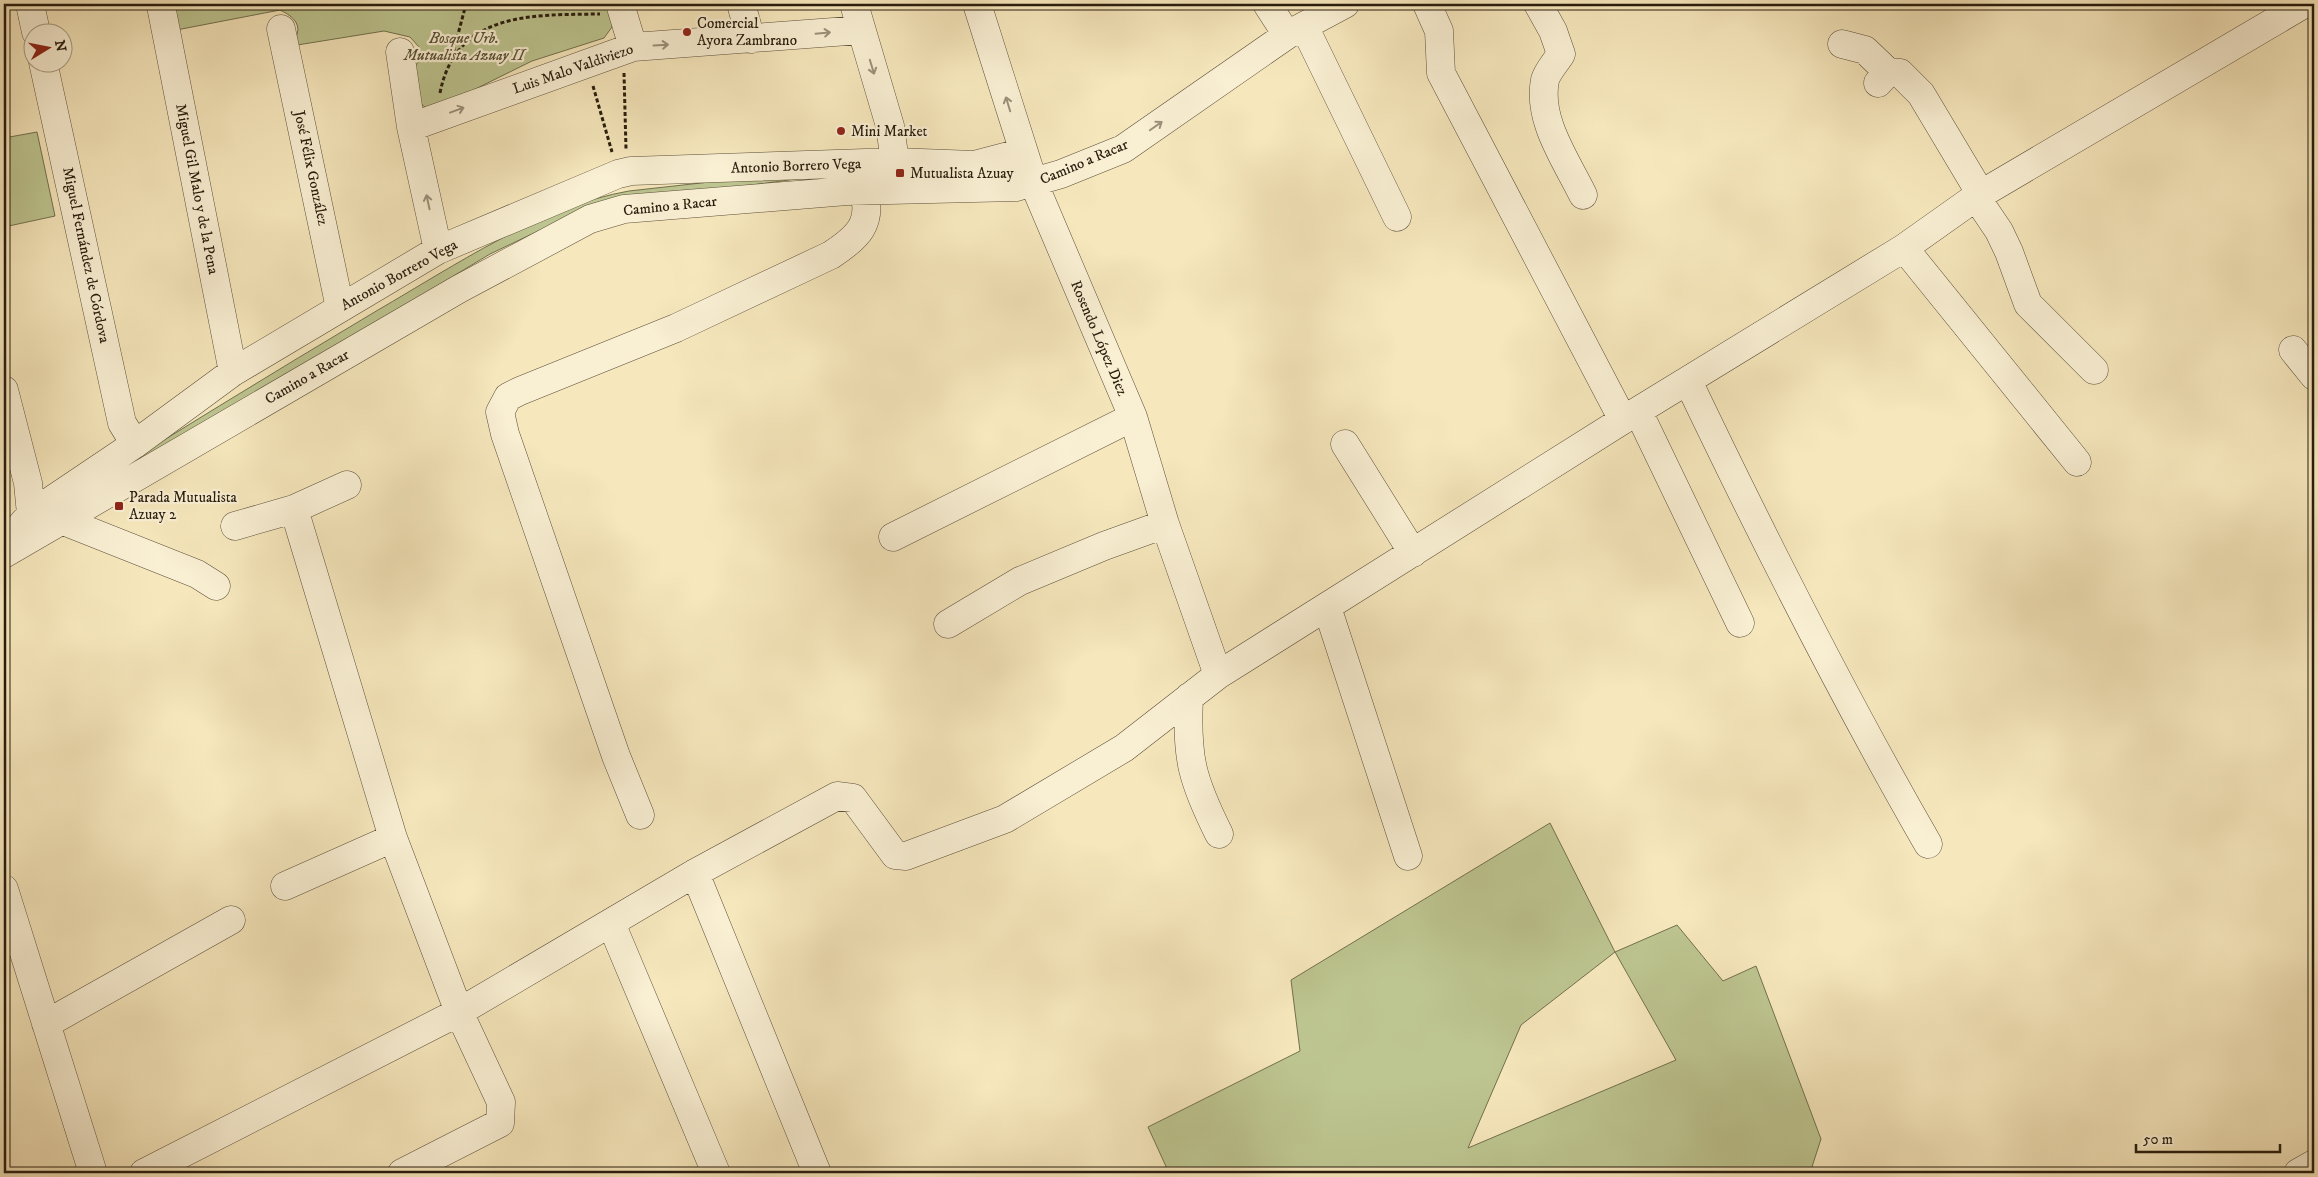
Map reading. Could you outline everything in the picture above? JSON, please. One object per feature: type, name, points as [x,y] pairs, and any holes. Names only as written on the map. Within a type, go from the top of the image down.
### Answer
[{"type":"street","points":[[30,4],[34,22]]},
{"type":"street","points":[[741,4],[751,39]]},
{"type":"street","points":[[854,4],[890,126],[890,162]]},
{"type":"street","name":"Rosendo López Diez","points":[[977,4],[1021,145],[1025,185],[1133,417],[1164,524],[1218,675]]},
{"type":"street","points":[[1267,4],[1296,31],[1397,218]]},
{"type":"street","name":"Camino a Racar","points":[[4,554],[459,289],[590,219],[624,209],[864,191],[1025,185],[1123,148],[1296,31],[1345,4]]},
{"type":"street","points":[[1428,4],[1438,31],[1440,73],[1631,416],[1740,623]]},
{"type":"street","points":[[1538,4],[1553,31],[1561,54],[1545,78],[1544,101],[1547,122],[1583,195]]},
{"type":"street","points":[[144,1173],[459,1012],[695,873],[837,796],[853,798],[895,855],[906,856],[933,848],[1005,819],[1124,748],[1218,675],[1631,416],[1904,248],[1976,197],[2304,4]]},
{"type":"street","name":"Miguel Gil Malo y de la Pena","points":[[161,6],[234,372]]},
{"type":"street","points":[[621,9],[628,48]]},
{"type":"street","name":"José Félix González","points":[[281,29],[340,308]]},
{"type":"street","name":"Luis Malo Valdiviezo","points":[[423,122],[628,48],[861,30]]},
{"type":"street","points":[[1842,44],[1865,50],[1883,78],[1900,73],[1921,94],[1976,186],[1976,197],[1999,231],[2009,252],[2028,304],[2094,370]]},
{"type":"street","points":[[400,52],[423,122],[438,250]]},
{"type":"street","name":"Miguel Fernández de Córdova","points":[[45,72],[122,423],[136,444]]},
{"type":"street","name":"Antonio Borrero Vega","points":[[4,545],[31,514],[136,444],[234,372],[438,250],[618,174],[631,171],[890,162],[974,165],[1016,154],[1021,145]]},
{"type":"street","points":[[640,815],[616,756],[505,434],[500,412],[508,397],[520,390],[676,328],[830,255],[847,244],[867,219],[867,202],[864,191]]},
{"type":"street","points":[[1904,248],[2076,462]]},
{"type":"street","points":[[2293,350],[2314,376]]},
{"type":"street","points":[[1688,381],[1759,530],[1892,782],[1928,844]]},
{"type":"street","points":[[4,390],[28,483],[31,514]]},
{"type":"street","points":[[893,537],[1133,417]]},
{"type":"street","points":[[1345,444],[1413,553]]},
{"type":"street","points":[[235,526],[294,509],[347,485]]},
{"type":"street","points":[[294,509],[393,838],[459,1012],[501,1102],[500,1123],[402,1173]]},
{"type":"street","points":[[61,520],[197,574],[216,586]]},
{"type":"street","points":[[948,624],[1020,581],[1104,546],[1164,524]]},
{"type":"street","points":[[1327,607],[1408,856]]},
{"type":"street","points":[[1189,697],[1187,738],[1192,773],[1219,834]]},
{"type":"street","points":[[285,886],[393,838]]},
{"type":"street","points":[[695,873],[817,1173]]},
{"type":"street","points":[[4,889],[93,1173]]},
{"type":"street","points":[[46,1024],[231,920]]},
{"type":"street","points":[[611,923],[716,1173]]},
{"type":"street","points":[[2298,1173],[2314,1164]]},
{"type":"path","points":[[423,122],[451,60],[466,4]]},
{"type":"path","points":[[451,60],[462,45],[488,28],[502,22],[553,14],[621,9]]},
{"type":"path","points":[[626,157],[628,48]]},
{"type":"path","points":[[584,64],[593,85],[615,162]]},
{"type":"green space","name":"Bosque Urb. Mutualista Azuay II","points":[[171,4],[611,4],[613,11],[612,27],[604,38],[532,61],[441,106],[427,109],[418,101],[410,70],[421,60],[419,47],[410,37],[384,31],[291,46],[297,34],[297,25],[291,17],[280,10],[166,32]]},
{"type":"green space","points":[[37,132],[55,216],[4,227],[4,138]]},
{"type":"green space","points":[[897,166],[886,176],[797,179],[691,193],[555,223],[490,254],[189,435],[62,503],[437,275],[499,240],[564,210],[596,199],[629,191],[791,173]]},
{"type":"green space","points":[[1550,823],[1615,952],[1677,925],[1723,981],[1756,966],[1821,1139],[1810,1173],[1169,1173],[1148,1127],[1300,1051],[1291,980]],"holes":[[[1615,952],[1676,1060],[1468,1148],[1521,1025]]]},
{"type":"place","name":"Comercial Ayora Zambrano","points":[[687,32]]},
{"type":"place","name":"Mini Market","points":[[841,131]]},
{"type":"place","name":"Mutualista Azuay","points":[[900,173]]},
{"type":"place","name":"Parada Mutualista Azuay 2","points":[[119,506]]}]
